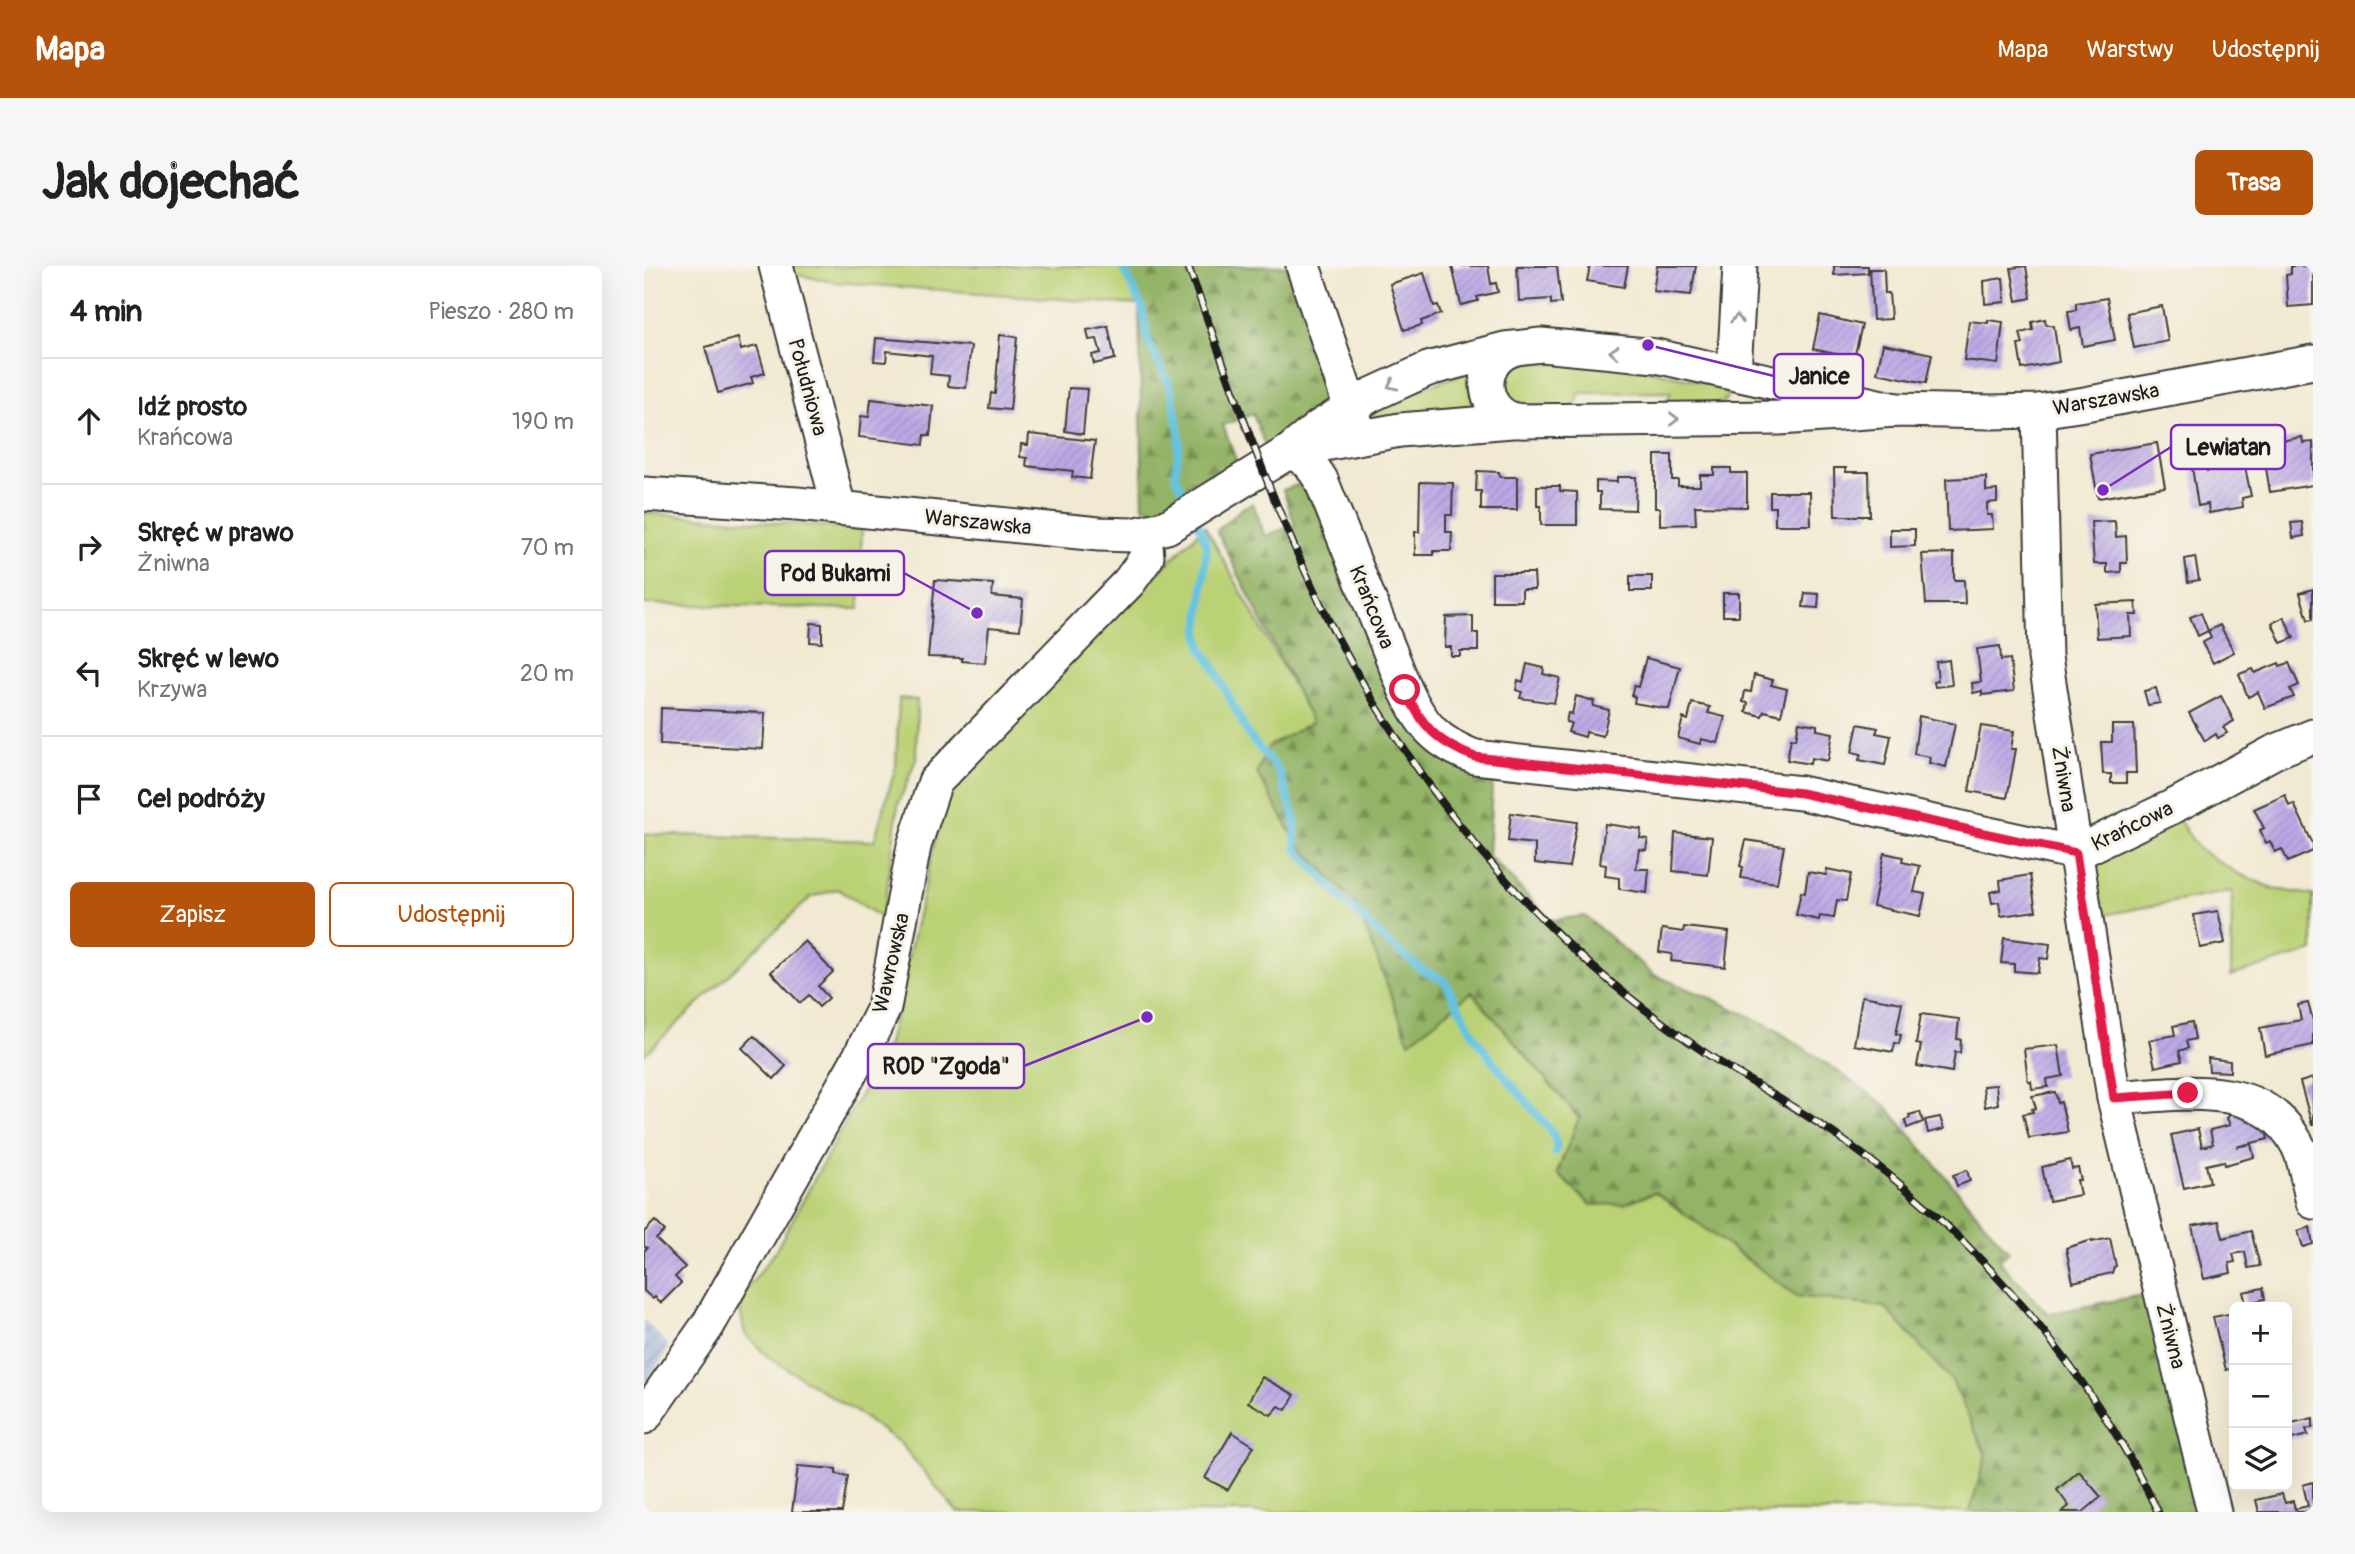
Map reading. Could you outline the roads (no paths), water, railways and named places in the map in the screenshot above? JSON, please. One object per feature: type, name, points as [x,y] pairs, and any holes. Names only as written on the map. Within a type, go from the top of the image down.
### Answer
[{"type":"street","name":"Południowa","points":[[776,266],[839,508]]},
{"type":"street","points":[[1303,266],[1356,421]]},
{"type":"street","points":[[1734,372],[1740,266]]},
{"type":"street","name":"Warszawska","points":[[644,494],[839,508],[1099,534],[1145,534],[1189,515],[1290,451],[1356,421],[1391,384],[1466,358],[1541,345],[1656,356],[1896,410]]},
{"type":"street","name":"Warszawska","points":[[1522,347],[1503,352],[1496,359],[1490,367],[1486,387],[1488,397],[1499,412],[1517,421],[1779,418],[1896,410],[2039,411],[2313,362]]},
{"type":"street","name":"Żniwna","points":[[2039,411],[2045,657],[2114,1098],[2214,1512]]},
{"type":"street","name":"Warszawska","points":[[1356,421],[1445,426],[1527,421]]},
{"type":"street","name":"Krańcowa","points":[[1290,451],[1309,462],[1321,480],[1412,704],[1429,730],[1458,750],[1494,761],[1801,793],[2076,853],[2176,805],[2274,752],[2313,736]]},
{"type":"street","name":"Wawrowska","points":[[644,1416],[708,1325],[884,1008],[914,846],[935,782],[1129,582],[1147,557],[1145,534]]},
{"type":"street","points":[[2114,1098],[2215,1093],[2239,1098],[2277,1116],[2298,1144],[2313,1202]]},
{"type":"waterway","points":[[1122,266],[1142,307],[1148,341],[1171,388],[1180,437],[1175,474],[1190,505]]},
{"type":"waterway","points":[[1196,517],[1207,545],[1199,631],[1202,649],[1212,663],[1249,736],[1279,771],[1295,819],[1296,848],[1338,895],[1388,943],[1424,971],[1444,980],[1477,1040],[1552,1132],[1557,1145],[1555,1152]]},
{"type":"railway","points":[[1188,266],[1256,453],[1314,591],[1385,720],[1440,800],[1535,911],[1602,975],[1692,1043],[1847,1143],[1940,1219],[1984,1263],[2064,1357],[2131,1459],[2158,1512]]},
{"type":"place","name":"Janice","points":[[1648,345]]},
{"type":"place","name":"Lewiatan","points":[[2103,490]]},
{"type":"place","name":"Pod Bukami","points":[[977,613]]},
{"type":"place","name":"ROD \"Zgoda\"","points":[[1147,1017]]}]
